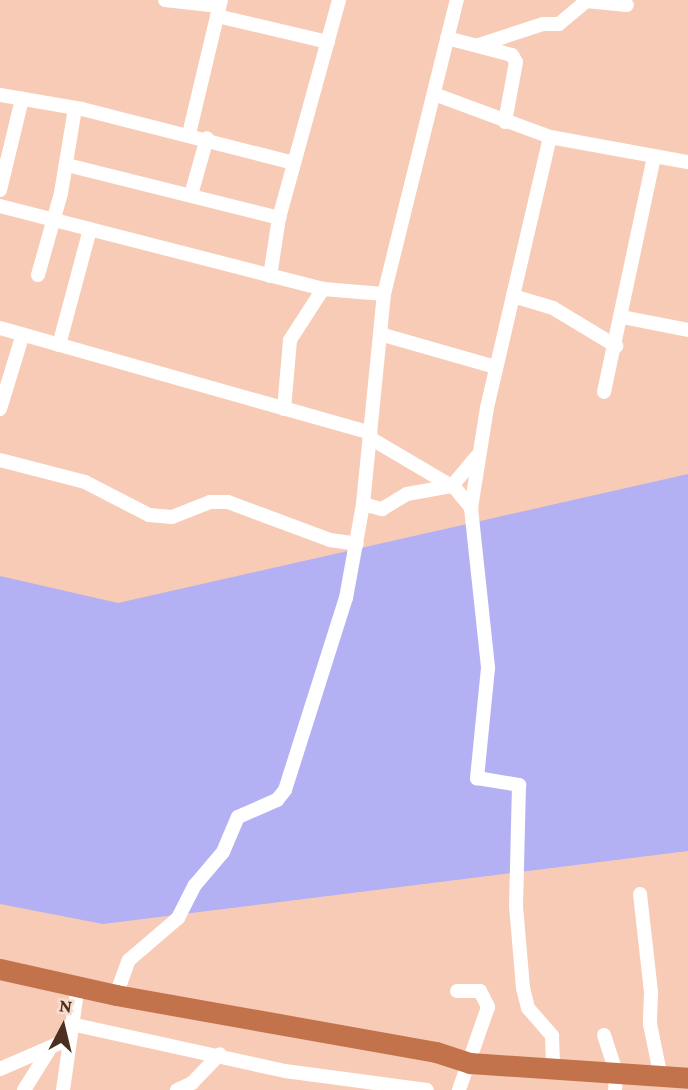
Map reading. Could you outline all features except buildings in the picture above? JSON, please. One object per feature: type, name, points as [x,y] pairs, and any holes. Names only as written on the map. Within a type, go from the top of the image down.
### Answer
[{"type":"highway","points":[[0,969],[116,995],[436,1052],[470,1063],[554,1070],[615,1081],[688,1078]]},
{"type":"street","points":[[165,0],[219,7],[328,42]]},
{"type":"street","points":[[270,276],[279,218],[339,0]]},
{"type":"street","points":[[116,995],[129,960],[178,918],[195,885],[223,852],[238,817],[277,800],[285,790],[338,631],[357,544],[384,294],[457,0]]},
{"type":"street","points":[[480,45],[562,22],[586,1],[627,5],[621,0]]},
{"type":"street","points":[[189,134],[219,7]]},
{"type":"street","points":[[447,38],[506,51],[516,62],[505,122]]},
{"type":"street","points":[[434,94],[550,137],[653,158],[688,162]]},
{"type":"street","points":[[0,95],[75,107],[207,138],[294,163]]},
{"type":"street","points":[[0,190],[22,99]]},
{"type":"street","points":[[38,275],[67,166],[75,107]]},
{"type":"street","points":[[550,137],[496,367],[471,508],[488,668],[477,778],[520,785],[516,906],[523,988],[528,1008],[552,1036],[554,1070]]},
{"type":"street","points":[[191,195],[207,138]]},
{"type":"street","points":[[604,392],[616,346],[653,158]]},
{"type":"street","points":[[67,166],[279,218]]},
{"type":"street","points":[[0,206],[323,289],[384,294]]},
{"type":"street","points":[[59,345],[90,229]]},
{"type":"street","points":[[284,409],[290,340],[323,289]]},
{"type":"street","points":[[513,296],[553,308],[616,346]]},
{"type":"street","points":[[622,317],[688,330]]},
{"type":"street","points":[[0,328],[370,435],[452,486],[471,508]]},
{"type":"street","points":[[0,409],[23,334]]},
{"type":"street","points":[[380,334],[496,367]]},
{"type":"street","points":[[363,504],[382,509],[407,494],[452,486],[481,450]]},
{"type":"street","points":[[0,460],[85,482],[149,515],[172,517],[210,502],[228,502],[330,540],[357,544]]},
{"type":"street","points":[[640,894],[651,992],[650,1024],[661,1078]]},
{"type":"street","points":[[63,1090],[78,985]]},
{"type":"street","points":[[457,991],[476,989],[487,998],[460,1090]]},
{"type":"street","points":[[0,1069],[52,1047],[70,1032],[220,1055],[285,1071],[427,1090]]},
{"type":"street","points":[[604,1035],[615,1081]]},
{"type":"street","points":[[24,1090],[52,1047]]},
{"type":"street","points":[[177,1090],[192,1083],[220,1055]]},
{"type":"shaded area","points":[[688,474],[688,851],[103,924],[0,904],[0,576],[118,603]]}]
